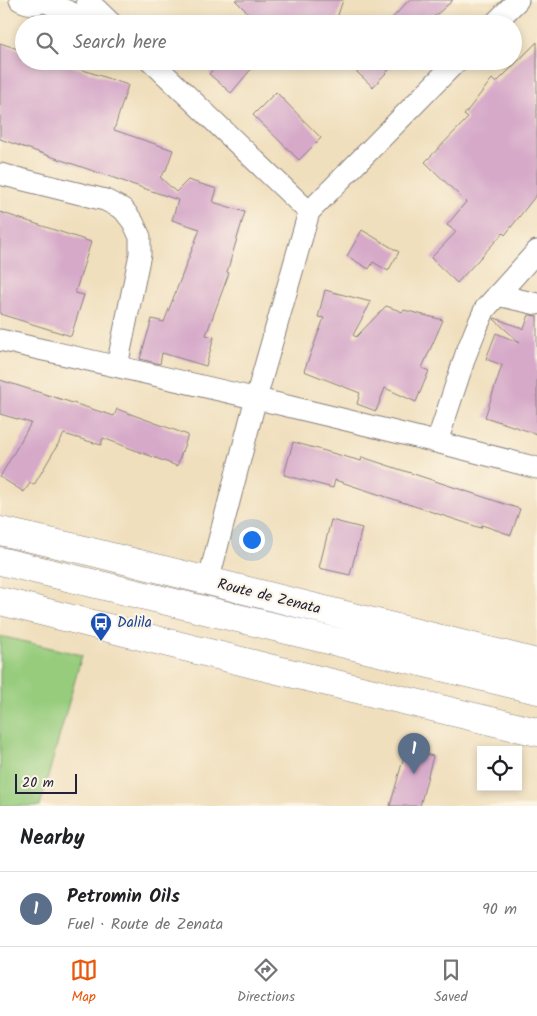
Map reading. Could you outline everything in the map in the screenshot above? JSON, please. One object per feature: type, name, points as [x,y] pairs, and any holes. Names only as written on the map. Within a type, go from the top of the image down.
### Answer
[{"type":"main road","name":"Route de Zenata","points":[[0,531],[80,549],[537,663]]},
{"type":"main road","name":"Route de Zenata","points":[[0,561],[537,690]]},
{"type":"main road","points":[[0,577],[537,705]]},
{"type":"main road","points":[[0,600],[269,668],[537,732]]},
{"type":"street","points":[[19,0],[34,4],[44,1],[77,15]]},
{"type":"street","points":[[88,0],[103,15]]},
{"type":"street","points":[[503,15],[518,0]]},
{"type":"street","points":[[160,70],[309,212]]},
{"type":"street","points":[[208,582],[256,398],[309,212],[448,70]]},
{"type":"street","points":[[0,174],[105,200],[123,209],[134,222],[140,237],[140,254],[117,366]]},
{"type":"street","points":[[437,442],[476,329],[485,309],[537,251]]},
{"type":"street","points":[[497,295],[537,304]]},
{"type":"street","points":[[0,340],[256,398],[537,468]]},
{"type":"green space","points":[[0,636],[82,655],[40,806],[0,806]]},
{"type":"building","points":[[235,0],[343,0],[338,15],[250,15]]},
{"type":"building","points":[[409,0],[453,0],[436,15],[395,15]]},
{"type":"building","points":[[537,42],[537,194],[505,235],[503,233],[457,283],[431,258],[456,232],[447,225],[466,202],[425,162],[468,118],[464,115],[492,79],[496,83],[509,70],[522,70],[522,57]]},
{"type":"building","points":[[0,43],[15,48],[15,70],[83,70],[128,85],[114,130],[173,150],[166,170],[160,177],[176,192],[188,180],[217,189],[213,202],[245,212],[227,272],[229,273],[206,335],[214,337],[206,366],[162,353],[160,364],[140,359],[152,319],[164,322],[200,229],[172,220],[178,200],[0,139]]},
{"type":"building","points":[[212,70],[250,70],[231,93],[209,74]]},
{"type":"building","points":[[355,70],[389,70],[373,87]]},
{"type":"building","points":[[276,92],[321,138],[299,160],[253,115]]},
{"type":"building","points":[[0,212],[91,242],[75,293],[84,295],[71,336],[0,314]]},
{"type":"building","points":[[362,230],[399,252],[388,271],[373,262],[369,269],[347,256]]},
{"type":"building","points":[[325,290],[371,302],[353,335],[356,337],[386,306],[403,312],[404,310],[443,320],[422,368],[429,371],[416,402],[385,388],[376,411],[357,404],[360,393],[304,371],[324,318],[318,317]]},
{"type":"building","points":[[529,315],[537,316],[537,434],[485,417],[502,365],[486,359],[496,333],[520,343],[494,319],[524,329]]},
{"type":"building","points":[[0,380],[114,416],[117,409],[188,435],[177,466],[103,438],[101,445],[64,434],[34,485],[30,483],[24,492],[0,477],[31,423],[0,414]]},
{"type":"building","points":[[293,442],[361,461],[362,457],[520,509],[511,535],[482,525],[481,528],[335,480],[333,488],[284,475]]},
{"type":"building","points":[[331,520],[362,528],[350,575],[319,568]]},
{"type":"building","points":[[406,749],[433,756],[420,806],[390,806]]},
{"type":"place","name":"Dalila","points":[[101,642]]},
{"type":"place","name":"Petromin Oils","points":[[414,774]]}]
